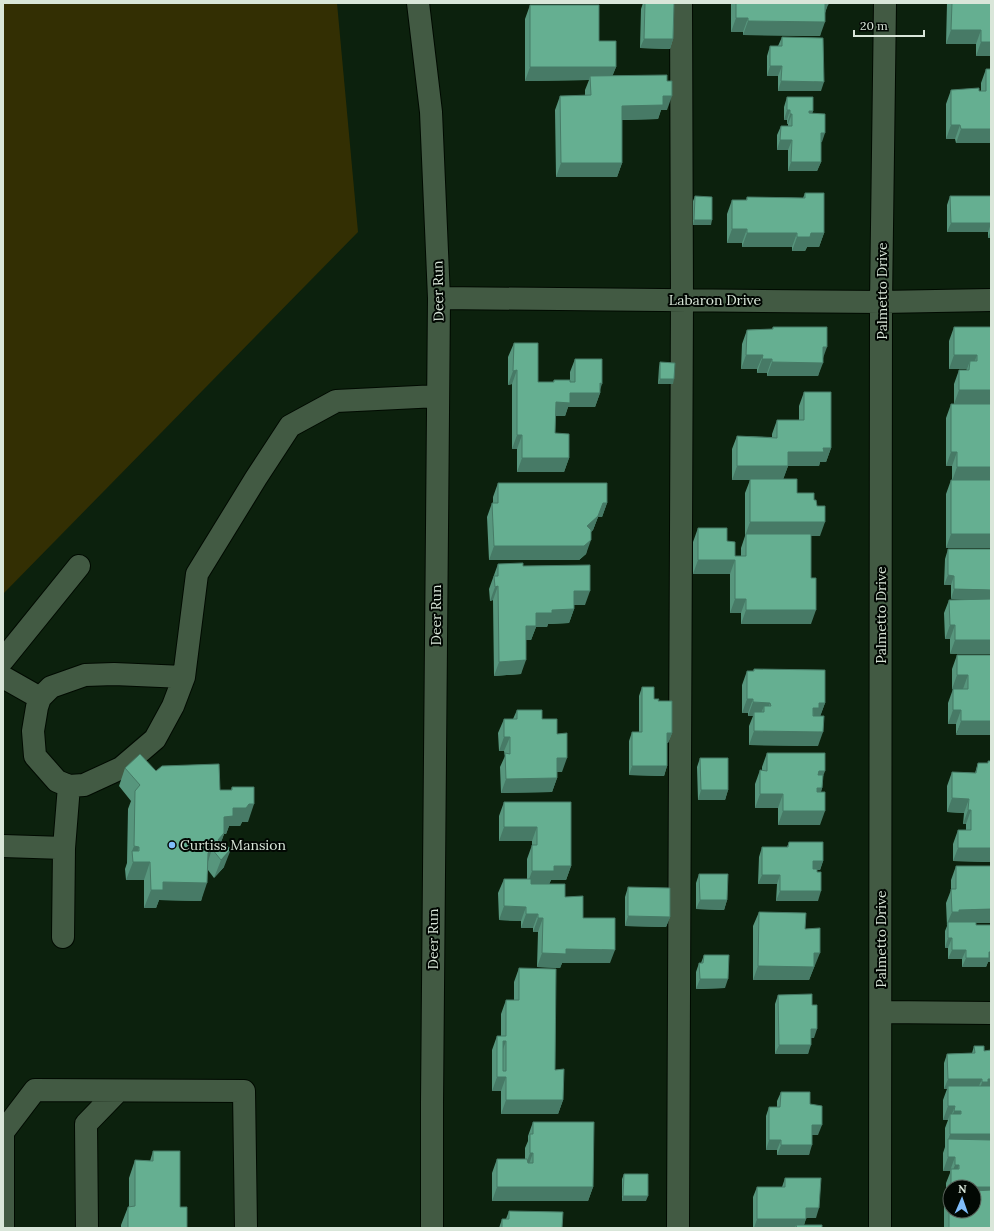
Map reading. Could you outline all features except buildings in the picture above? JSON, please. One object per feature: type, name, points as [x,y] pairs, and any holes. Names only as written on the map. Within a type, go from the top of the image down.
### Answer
[{"type":"street","name":"Deer Run","points":[[418,3],[431,112],[439,298],[432,1228]]},
{"type":"street","points":[[678,1228],[682,300],[681,3]]},
{"type":"street","name":"Palmetto Drive","points":[[880,1228],[881,302],[885,3]]},
{"type":"street","name":"Labaron Drive","points":[[439,298],[881,302],[991,300]]},
{"type":"street","points":[[184,677],[114,674],[85,675],[51,687],[40,698],[33,731],[35,756],[58,781],[68,786],[84,785],[122,768],[155,739],[173,706],[184,677],[197,574],[290,426],[336,402],[438,396]]},
{"type":"street","points":[[3,660],[79,566]]},
{"type":"street","points":[[3,677],[40,698]]},
{"type":"street","points":[[63,937],[64,848],[68,786]]},
{"type":"street","points":[[3,846],[64,848]]},
{"type":"street","points":[[881,1012],[991,1013]]},
{"type":"street","points":[[3,1228],[3,1132],[36,1090],[244,1091],[246,1228]]},
{"type":"street","points":[[87,1228],[86,1124],[118,1091]]},
{"type":"shaded area","points":[[3,3],[337,3],[358,232],[3,594]]},
{"type":"place","name":"Curtiss Mansion","points":[[172,845]]}]
